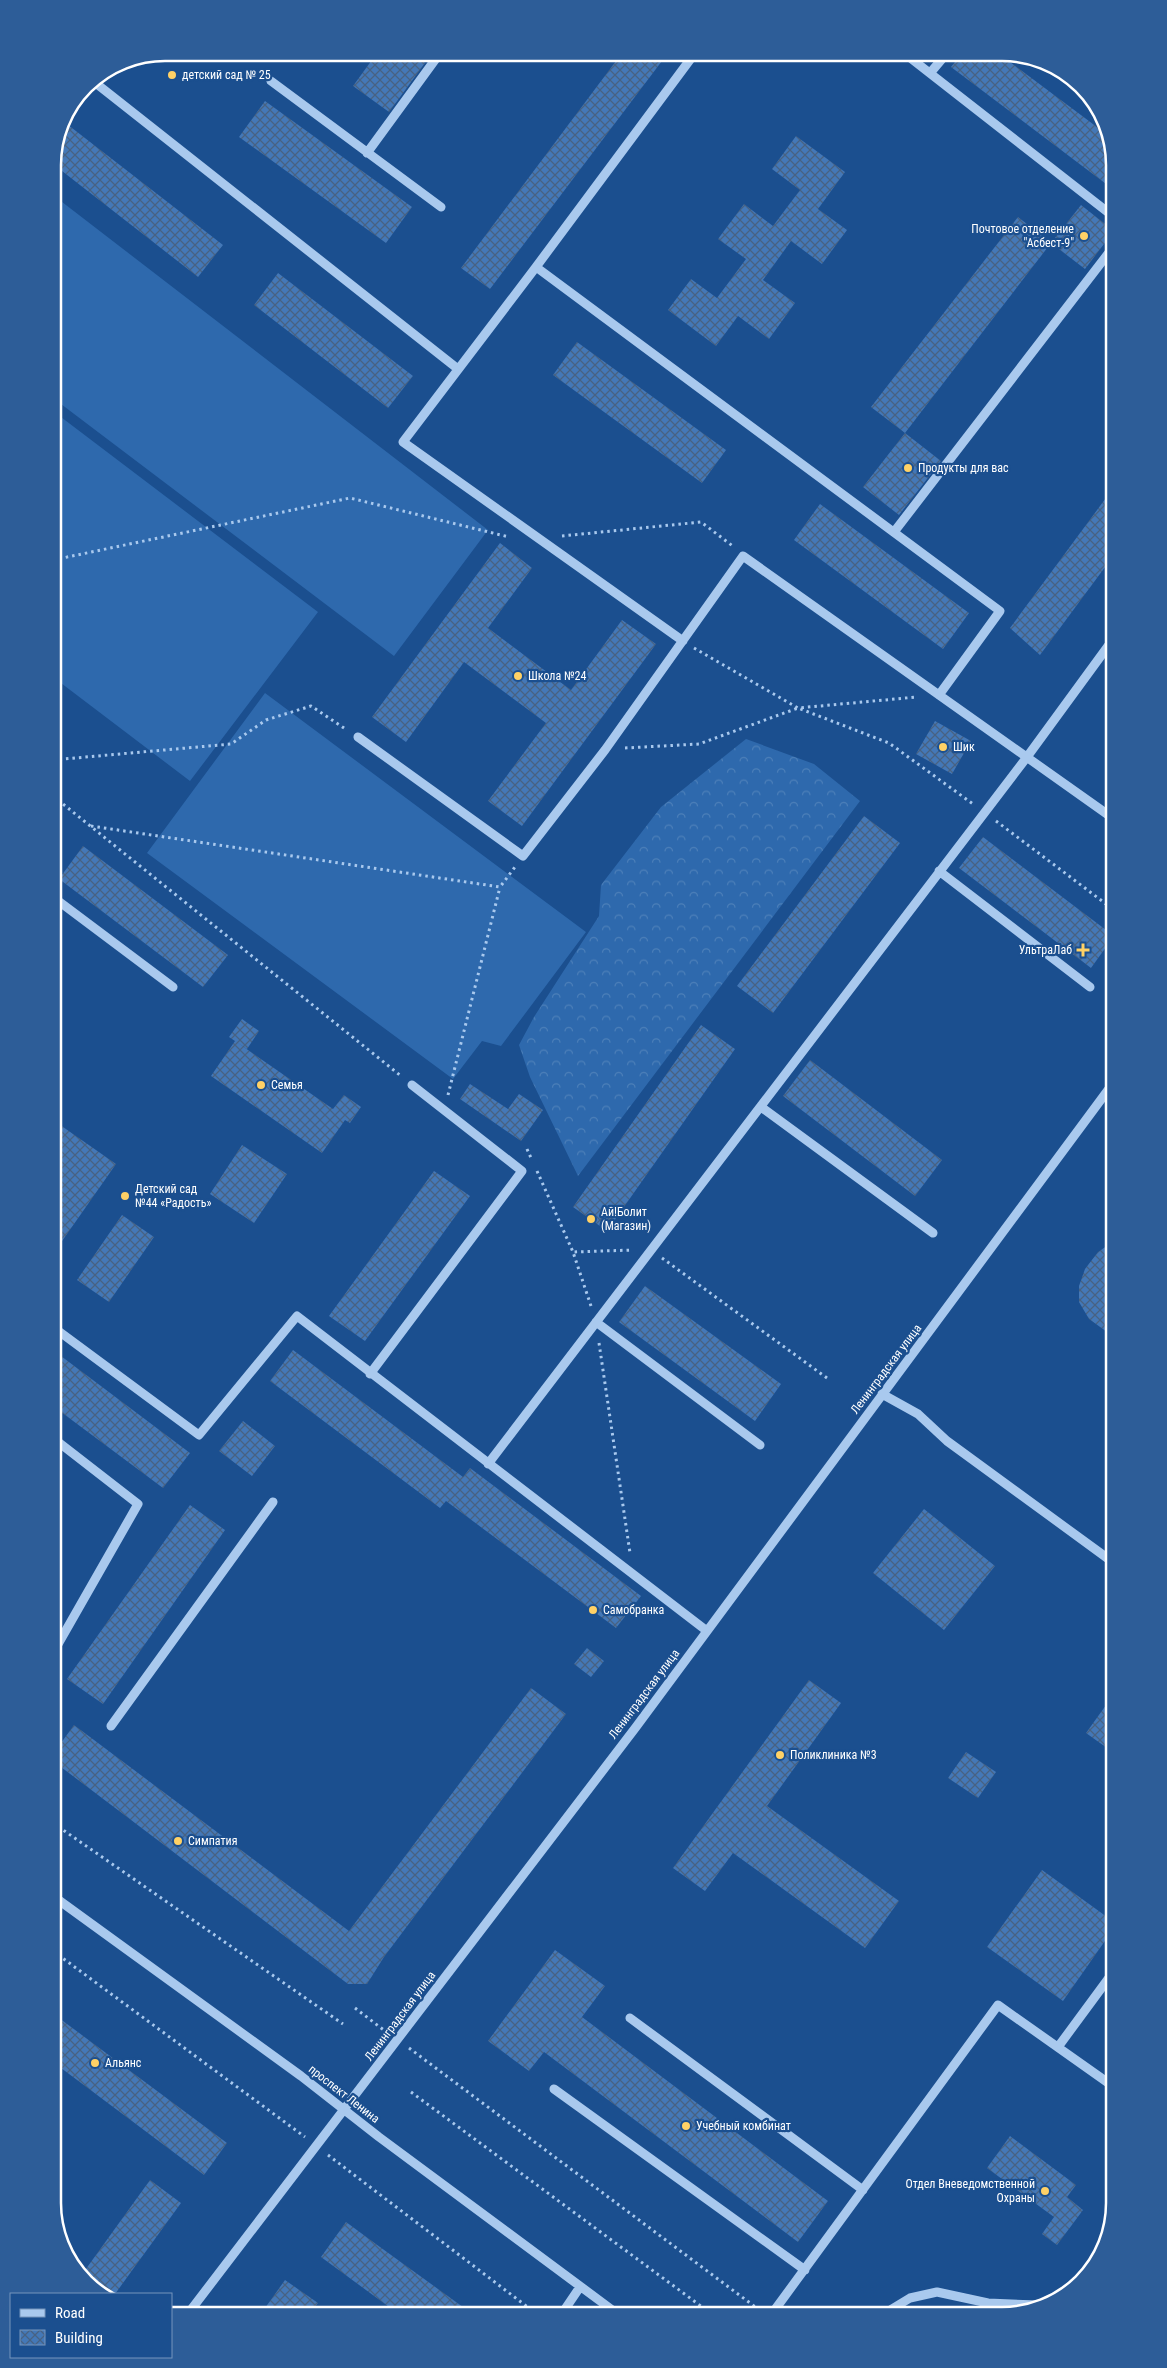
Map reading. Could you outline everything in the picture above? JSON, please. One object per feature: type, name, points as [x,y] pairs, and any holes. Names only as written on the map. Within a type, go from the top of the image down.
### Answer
[{"type":"street","points":[[367,152],[434,61]]},
{"type":"street","points":[[683,641],[402,442],[536,267],[689,61]]},
{"type":"street","points":[[915,61],[1106,211]]},
{"type":"street","points":[[931,72],[940,61]]},
{"type":"street","points":[[271,81],[441,208]]},
{"type":"street","points":[[100,85],[458,369]]},
{"type":"street","points":[[894,532],[1106,256]]},
{"type":"street","points":[[536,267],[1000,611],[939,695]]},
{"type":"street","points":[[358,737],[523,856],[605,750],[743,556],[1106,814]]},
{"type":"street","points":[[488,1464],[1027,757],[1106,649]]},
{"type":"street","points":[[939,871],[1090,987]]},
{"type":"street","points":[[61,903],[173,987]]},
{"type":"street","points":[[370,1374],[522,1171],[412,1085]]},
{"type":"street","name":"Ленинградская улица","points":[[193,2307],[345,2111],[707,1631],[1106,1093]]},
{"type":"street","points":[[761,1107],[933,1233]]},
{"type":"street","points":[[61,1333],[199,1435],[297,1316],[370,1374],[707,1631]]},
{"type":"street","points":[[596,1322],[760,1446]]},
{"type":"street","points":[[882,1394],[918,1414],[947,1441],[1106,1557]]},
{"type":"street","points":[[61,1444],[138,1504],[61,1637]]},
{"type":"street","points":[[112,1726],[273,1502]]},
{"type":"street","name":"проспект Ленина","points":[[61,1903],[301,2076],[608,2307]]},
{"type":"street","points":[[1058,2047],[1106,1982]]},
{"type":"street","points":[[778,2307],[998,2005],[1106,2081]]},
{"type":"street","points":[[630,2018],[863,2190]]},
{"type":"street","points":[[554,2089],[805,2270]]},
{"type":"street","points":[[566,2307],[580,2287]]},
{"type":"street","points":[[896,2307],[910,2298],[936,2292],[988,2303],[1024,2304]]},
{"type":"path","points":[[61,558],[350,498],[507,536],[515,540]]},
{"type":"path","points":[[538,538],[701,522],[736,548]]},
{"type":"path","points":[[683,641],[798,708],[889,743],[1106,904]]},
{"type":"path","points":[[605,750],[698,744],[798,708],[939,695]]},
{"type":"path","points":[[61,759],[231,744],[266,720],[311,706],[358,737]]},
{"type":"path","points":[[61,802],[412,1085]]},
{"type":"path","points":[[90,826],[500,887]]},
{"type":"path","points":[[444,1110],[500,887],[523,856]]},
{"type":"path","points":[[527,1149],[573,1252],[596,1322],[633,1573]]},
{"type":"path","points":[[573,1252],[651,1250],[827,1378]]},
{"type":"path","points":[[61,1829],[343,2024]]},
{"type":"path","points":[[61,1958],[316,2146],[527,2307]]},
{"type":"path","points":[[432,2065],[755,2307]]},
{"type":"path","points":[[411,2092],[702,2307]]},
{"type":"green space","points":[[61,201],[488,530],[394,656],[61,404]]},
{"type":"green space","points":[[61,417],[318,612],[190,781],[61,683]]},
{"type":"green space","points":[[265,693],[586,932],[501,1046],[482,1041],[453,1079],[147,853]]},
{"type":"green space","points":[[746,739],[814,764],[860,801],[578,1176],[530,1077],[519,1045],[534,1017],[599,916],[601,885],[661,807]]},
{"type":"building","points":[[371,61],[422,61],[425,63],[389,112],[353,86]]},
{"type":"building","points":[[616,61],[662,61],[490,289],[461,268]]},
{"type":"building","points":[[956,61],[1009,61],[1099,128],[1105,152],[1106,184],[951,67]]},
{"type":"building","points":[[265,101],[412,207],[386,243],[239,137]]},
{"type":"building","points":[[69,126],[223,245],[198,277],[61,170],[63,145]]},
{"type":"building","points":[[796,136],[845,172],[818,209],[847,230],[822,264],[791,241],[763,280],[795,303],[769,339],[738,316],[716,346],[668,310],[691,279],[717,298],[746,259],[718,239],[744,204],[773,226],[800,190],[772,169]]},
{"type":"building","points":[[1081,205],[1106,225],[1106,241],[1085,269],[1051,243]]},
{"type":"building","points":[[1018,217],[1051,243],[905,433],[871,407]]},
{"type":"building","points":[[278,273],[413,376],[388,408],[254,305]]},
{"type":"building","points":[[577,342],[726,450],[702,483],[553,375]]},
{"type":"building","points":[[905,433],[941,461],[899,515],[863,487]]},
{"type":"building","points":[[1106,498],[1106,566],[1040,655],[1010,628]]},
{"type":"building","points":[[820,504],[969,613],[943,649],[794,540]]},
{"type":"building","name":"Школа №24","points":[[500,543],[532,568],[488,628],[571,690],[622,620],[656,644],[522,826],[488,801],[546,723],[464,662],[406,742],[372,717]]},
{"type":"building","name":"Шик","points":[[935,721],[971,741],[952,774],[916,754]]},
{"type":"building","points":[[864,816],[900,843],[773,1013],[737,986]]},
{"type":"building","points":[[983,837],[1106,930],[1106,947],[1091,968],[959,868]]},
{"type":"building","points":[[83,846],[228,955],[203,987],[61,880],[61,876]]},
{"type":"building","points":[[242,1019],[259,1031],[247,1049],[229,1037]]},
{"type":"building","points":[[701,1025],[735,1049],[607,1231],[573,1207]]},
{"type":"building","name":"Семья","points":[[235,1041],[333,1109],[344,1095],[361,1107],[350,1123],[345,1120],[322,1153],[211,1076]]},
{"type":"building","points":[[810,1060],[942,1160],[915,1196],[783,1096]]},
{"type":"building","points":[[470,1084],[508,1109],[519,1094],[543,1110],[521,1141],[460,1099]]},
{"type":"building","points":[[61,1126],[116,1164],[61,1243]]},
{"type":"building","points":[[242,1145],[287,1174],[254,1223],[210,1194]]},
{"type":"building","points":[[434,1171],[470,1196],[365,1341],[329,1316]]},
{"type":"building","points":[[122,1215],[154,1237],[109,1302],[77,1280]]},
{"type":"building","points":[[1106,1246],[1106,1331],[1089,1319],[1079,1302],[1079,1286],[1085,1269],[1098,1252]]},
{"type":"building","points":[[645,1286],[781,1384],[755,1421],[619,1322]]},
{"type":"building","points":[[293,1350],[463,1477],[470,1468],[641,1596],[616,1628],[446,1501],[440,1508],[270,1381]]},
{"type":"building","points":[[61,1356],[190,1453],[163,1488],[61,1412]]},
{"type":"building","points":[[243,1421],[275,1446],[252,1476],[219,1451]]},
{"type":"building","points":[[190,1505],[225,1530],[103,1704],[67,1679]]},
{"type":"building","points":[[924,1509],[995,1566],[944,1630],[873,1573]]},
{"type":"building","points":[[587,1648],[604,1661],[591,1677],[574,1664]]},
{"type":"building","points":[[809,1680],[841,1703],[767,1806],[899,1901],[865,1948],[733,1853],[705,1891],[673,1868]]},
{"type":"building","points":[[531,1688],[566,1714],[384,1957],[367,1984],[348,1984],[61,1767],[61,1743],[74,1725],[349,1931]]},
{"type":"building","points":[[1106,1705],[1106,1747],[1086,1733]]},
{"type":"building","points":[[966,1752],[996,1772],[978,1798],[948,1778]]},
{"type":"building","points":[[1042,1870],[1106,1916],[1106,1939],[1063,2001],[987,1947]]},
{"type":"building","name":"Учебный комбинат","points":[[555,1950],[605,1986],[582,2017],[828,2201],[798,2242],[544,2052],[529,2071],[488,2041]]},
{"type":"building","points":[[61,2019],[227,2143],[204,2175],[61,2068]]},
{"type":"building","name":"Отдел Вневедомственной Охраны","points":[[1010,2136],[1076,2185],[1067,2197],[1083,2210],[1057,2245],[1042,2234],[1054,2217],[987,2168]]},
{"type":"building","points":[[150,2180],[181,2203],[116,2293],[97,2281],[86,2269]]},
{"type":"building","points":[[346,2222],[463,2307],[389,2307],[321,2257]]},
{"type":"building","points":[[285,2280],[318,2303],[315,2307],[266,2307]]},
{"type":"place","name":"детский сад № 25","points":[[172,75]]},
{"type":"place","name":"Почтовое отделение \"Асбест-9\"","points":[[1084,236]]},
{"type":"place","name":"Продукты для вас","points":[[908,468]]},
{"type":"place","name":"Школа №24","points":[[518,676]]},
{"type":"place","name":"Шик","points":[[943,747]]},
{"type":"place","name":"УльтраЛаб","points":[[1083,950]]},
{"type":"place","name":"Семья","points":[[261,1085]]},
{"type":"place","name":"Детский сад №44 «Радость»","points":[[125,1196]]},
{"type":"place","name":"Ай!Болит (Магазин)","points":[[591,1219]]},
{"type":"place","name":"Самобранка","points":[[593,1610]]},
{"type":"place","name":"Поликлиника №3","points":[[780,1755]]},
{"type":"place","name":"Симпатия","points":[[178,1841]]},
{"type":"place","name":"Альянс","points":[[95,2063]]},
{"type":"place","name":"Учебный комбинат","points":[[686,2126]]},
{"type":"place","name":"Отдел Вневедомственной Охраны","points":[[1045,2191]]}]
